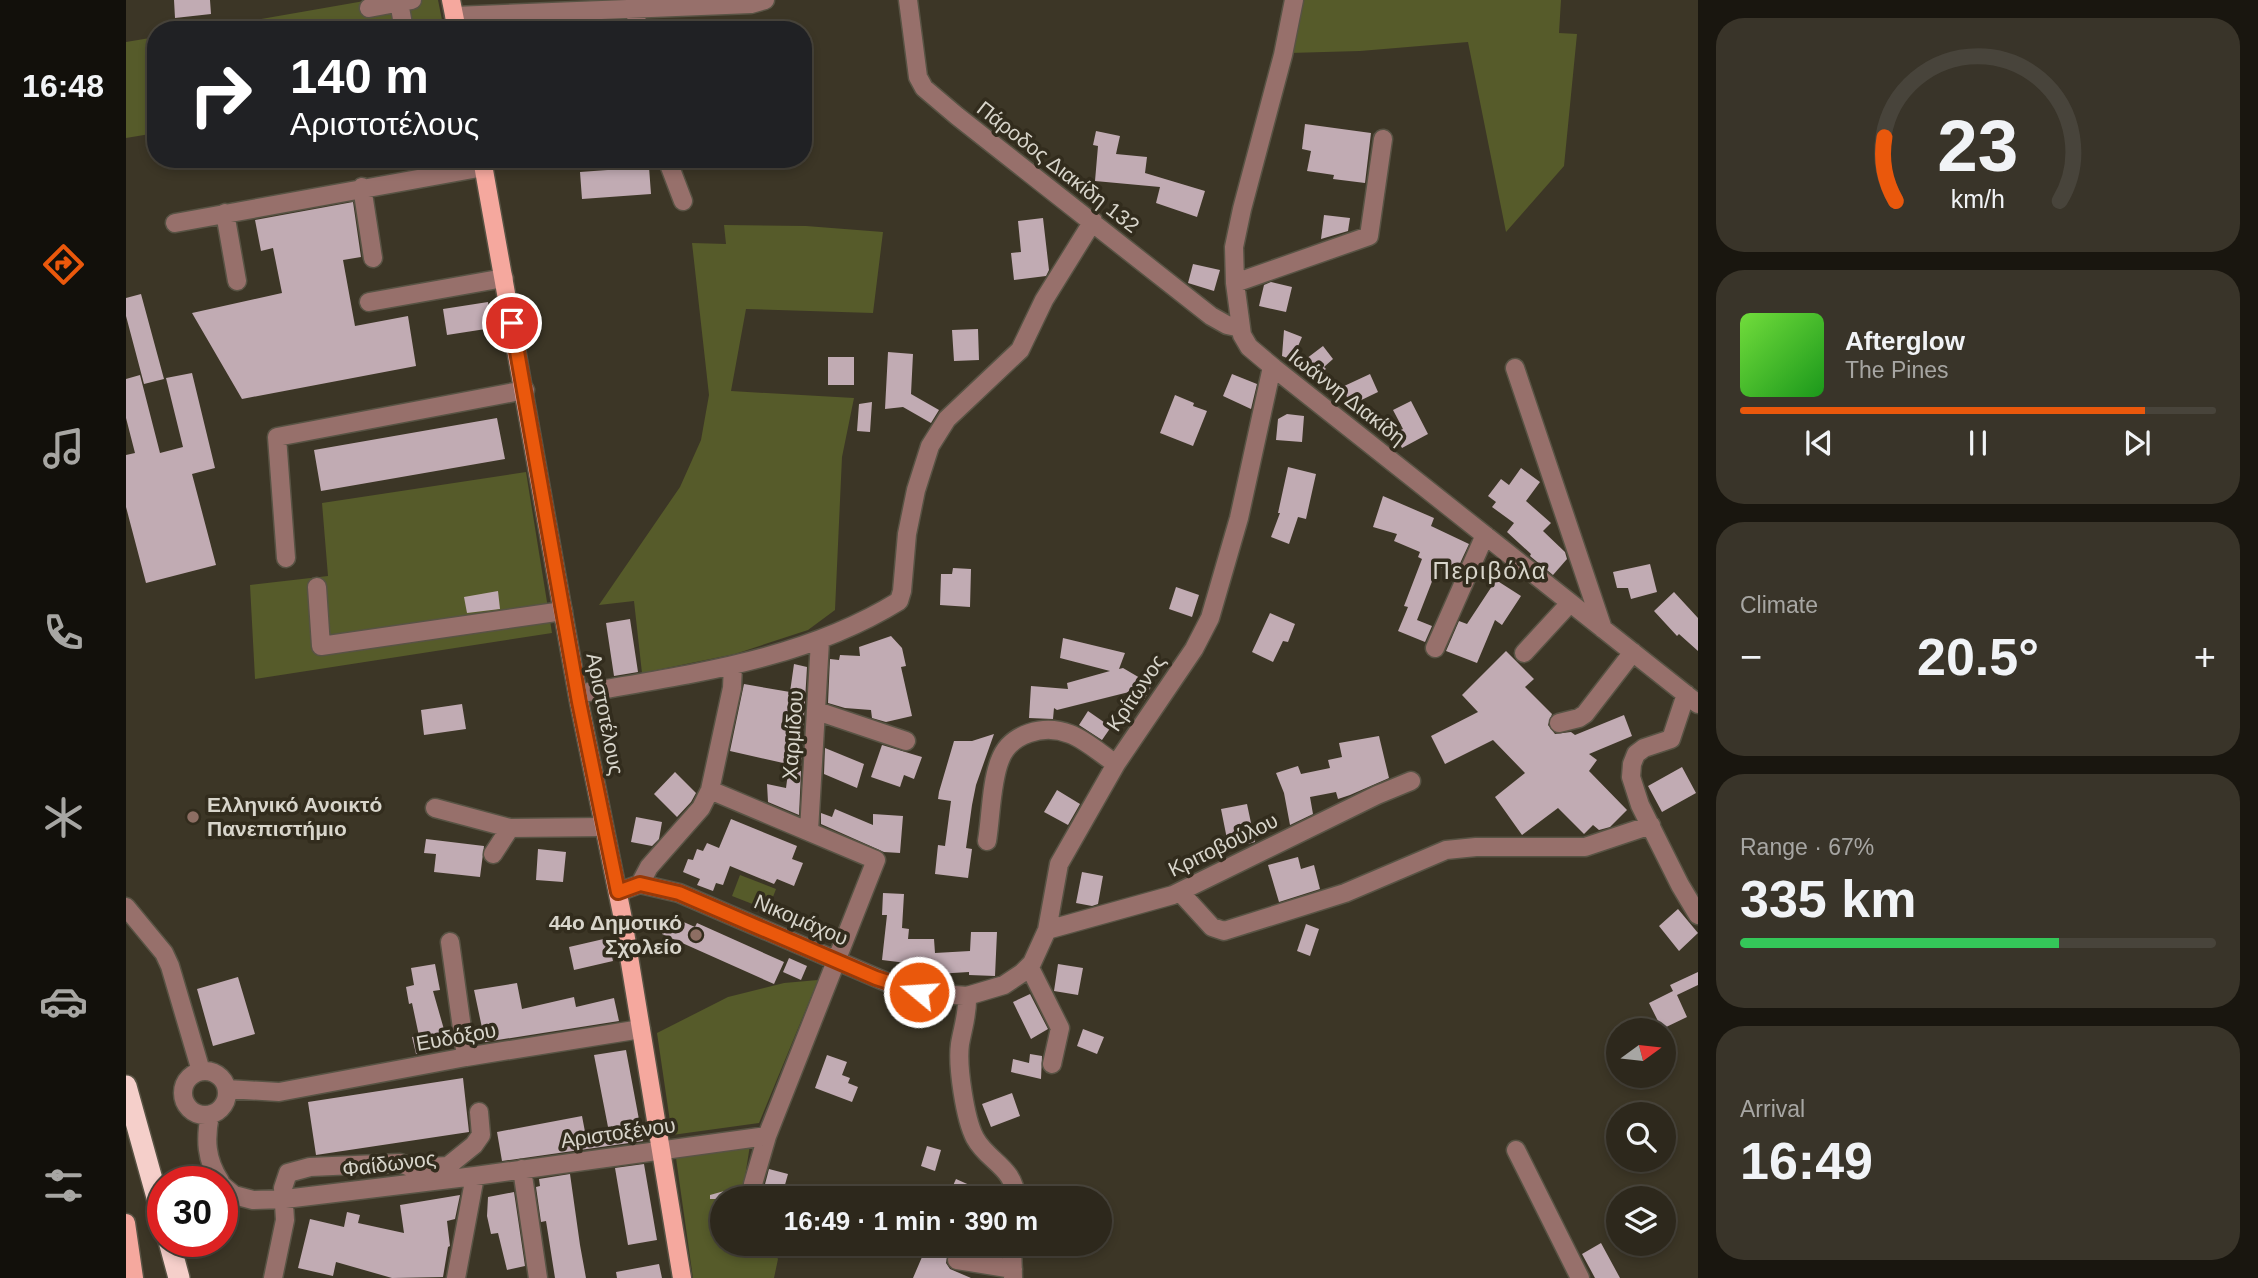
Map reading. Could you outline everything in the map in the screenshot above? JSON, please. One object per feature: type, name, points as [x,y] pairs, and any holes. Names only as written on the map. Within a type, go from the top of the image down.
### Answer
[{"type":"highway","points":[[126,1086],[148,1166]]},
{"type":"highway","points":[[173,1257],[179,1278]]},
{"type":"main road","name":"Αριστοτέλους","points":[[484,168],[578,694],[618,892],[682,1278]]},
{"type":"main road","points":[[126,1223],[134,1278]]},
{"type":"street","points":[[454,15],[751,4],[765,0]]},
{"type":"street","name":"Πάροδος Διακίδη 132","points":[[908,0],[916,70],[924,88],[1211,316],[1227,325],[1241,328]]},
{"type":"street","name":"Ιωάννη Διακίδη","points":[[1294,0],[1283,55],[1234,247],[1235,283],[1241,328],[1249,347],[1692,699]]},
{"type":"street","points":[[369,8],[406,1],[405,21]]},
{"type":"street","points":[[635,8],[637,21]]},
{"type":"street","points":[[1235,283],[1369,236],[1383,139]]},
{"type":"street","points":[[175,223],[458,168]]},
{"type":"street","points":[[670,168],[683,201]]},
{"type":"street","points":[[362,187],[373,258]]},
{"type":"street","points":[[225,213],[237,281]]},
{"type":"street","points":[[578,694],[733,665],[820,641],[899,601],[907,534],[916,490],[933,440],[957,408],[1020,350],[1044,300],[1093,221]]},
{"type":"street","points":[[369,302],[504,278]]},
{"type":"street","name":"Κρίτωνος","points":[[967,996],[1004,985],[1028,966],[1047,930],[1058,867],[1116,764],[1194,649],[1210,618],[1239,518],[1272,367]]},
{"type":"street","points":[[1515,368],[1603,629]]},
{"type":"street","points":[[286,558],[277,437],[525,390]]},
{"type":"street","points":[[1435,648],[1485,535]]},
{"type":"street","points":[[317,587],[321,646],[563,611]]},
{"type":"street","points":[[1524,653],[1570,603]]},
{"type":"street","name":"Χαρμίδου","points":[[809,831],[820,641]]},
{"type":"street","points":[[1559,723],[1585,714],[1633,653]]},
{"type":"street","points":[[618,892],[640,884],[649,867],[704,803],[710,790],[732,688],[733,665]]},
{"type":"street","points":[[1692,699],[1671,739],[1644,748],[1633,757],[1632,784],[1687,900],[1698,915]]},
{"type":"street","points":[[817,712],[906,741]]},
{"type":"street","points":[[987,841],[1000,761],[1007,746],[1017,738],[1044,731],[1062,732],[1079,739],[1116,764]]},
{"type":"street","name":"Κριτοβούλου","points":[[1047,930],[1180,892],[1377,795],[1411,781]]},
{"type":"street","points":[[710,790],[876,860],[766,1136],[753,1184]]},
{"type":"street","points":[[435,808],[510,828],[604,827]]},
{"type":"street","points":[[1180,892],[1212,927],[1224,931],[1345,893],[1446,850],[1461,847],[1585,847],[1651,825]]},
{"type":"street","points":[[493,854],[510,828]]},
{"type":"street","name":"Νικομάχου","points":[[640,884],[701,901],[910,990],[943,996],[967,996]]},
{"type":"street","points":[[126,907],[164,953],[170,966],[201,1071]]},
{"type":"street","points":[[450,942],[466,1057]]},
{"type":"street","points":[[1028,966],[1060,1028],[1052,1064]]},
{"type":"street","points":[[967,996],[967,1013],[959,1051],[962,1093],[975,1139],[1011,1176],[1013,1186]]},
{"type":"street","name":"Ευδόξου","points":[[227,1089],[279,1092],[466,1057],[641,1029]]},
{"type":"street","points":[[201,1071],[208,1071],[220,1077],[227,1089],[225,1102],[209,1115],[196,1113],[186,1104],[184,1097],[189,1078],[201,1071]]},
{"type":"street","points":[[273,1278],[285,1220],[283,1188],[288,1173],[310,1167],[400,1163],[412,1168],[448,1173],[481,1136],[479,1112]]},
{"type":"street","points":[[209,1115],[207,1146],[211,1166]]},
{"type":"street","name":"Αριστοξένου","points":[[475,1176],[766,1136]]},
{"type":"street","points":[[1516,1150],[1580,1278]]},
{"type":"street","points":[[522,1169],[538,1278]]},
{"type":"street","name":"Φαίδωνος","points":[[238,1196],[253,1200],[285,1199],[448,1173],[475,1176]]},
{"type":"street","points":[[456,1278],[475,1176]]},
{"type":"street","points":[[957,1260],[1013,1274],[1012,1256]]},
{"type":"green space","points":[[370,0],[438,0],[442,21],[250,21]]},
{"type":"green space","points":[[1297,0],[1561,0],[1559,33],[1577,34],[1564,166],[1506,232],[1468,42],[1360,51],[1289,53]]},
{"type":"green space","points":[[147,38],[147,134],[126,138],[126,42]]},
{"type":"green space","points":[[724,225],[806,226],[883,232],[873,313],[746,309],[731,391],[854,398],[842,457],[835,610],[808,630],[735,654],[642,673],[634,601],[599,605],[680,487],[701,440],[709,395],[692,243],[726,244]]},
{"type":"green space","points":[[526,472],[552,633],[255,679],[250,585],[328,576],[322,503]]},
{"type":"green space","points":[[740,875],[776,889],[768,910],[732,896]]},
{"type":"green space","points":[[818,980],[759,1123],[672,1135],[657,1033],[728,997],[784,983]]},
{"type":"green space","points":[[750,1145],[745,1177],[747,1186],[710,1186],[710,1256],[776,1256],[774,1278],[693,1278],[676,1158]]},
{"type":"building","points":[[174,0],[210,0],[211,14],[175,18]]},
{"type":"building","points":[[1305,124],[1371,133],[1365,183],[1333,179],[1334,175],[1307,171],[1311,151],[1302,149]]},
{"type":"building","points":[[1096,131],[1120,136],[1116,154],[1147,157],[1145,173],[1205,191],[1197,217],[1156,203],[1160,187],[1095,181],[1098,146],[1093,145]]},
{"type":"building","points":[[649,168],[651,194],[582,199],[580,172]]},
{"type":"building","points":[[353,202],[361,257],[343,260],[355,326],[408,316],[416,366],[242,399],[192,313],[282,293],[273,248],[261,251],[255,220]]},
{"type":"building","points":[[1324,215],[1350,218],[1348,231],[1321,239]]},
{"type":"building","points":[[1043,218],[1049,270],[1046,276],[1014,280],[1011,253],[1021,252],[1018,221]]},
{"type":"building","points":[[1193,264],[1220,270],[1214,291],[1188,283]]},
{"type":"building","points":[[1271,282],[1292,287],[1286,312],[1259,306],[1264,285]]},
{"type":"building","points":[[141,294],[164,379],[144,384],[126,316],[126,298]]},
{"type":"building","points":[[488,302],[492,328],[447,335],[443,309]]},
{"type":"building","points":[[978,329],[979,360],[954,361],[952,330]]},
{"type":"building","points":[[1284,330],[1302,337],[1292,360],[1282,356]]},
{"type":"building","points":[[1323,346],[1333,359],[1324,367],[1326,369],[1310,381],[1298,365]]},
{"type":"building","points":[[888,352],[913,354],[911,394],[939,410],[931,423],[903,407],[885,409]]},
{"type":"building","points":[[828,357],[854,357],[854,385],[828,385]]},
{"type":"building","points":[[192,373],[215,468],[192,474],[216,565],[146,583],[126,507],[126,455],[135,453],[126,418],[126,379],[140,375],[160,453],[183,447],[166,378]]},
{"type":"building","points":[[1232,374],[1257,384],[1251,409],[1223,396]]},
{"type":"building","points":[[1370,374],[1378,392],[1351,405],[1342,387]]},
{"type":"building","points":[[1175,395],[1207,411],[1193,446],[1160,433]]},
{"type":"building","points":[[1411,401],[1428,434],[1402,448],[1394,433],[1403,429],[1393,410]]},
{"type":"building","points":[[872,402],[870,432],[857,431],[859,404]]},
{"type":"building","points":[[1287,414],[1304,416],[1302,442],[1276,440],[1278,419]]},
{"type":"building","points":[[497,418],[505,459],[321,491],[314,450]]},
{"type":"building","points":[[1288,467],[1316,474],[1306,519],[1298,517],[1289,544],[1271,537],[1280,513]]},
{"type":"building","points":[[1521,468],[1540,482],[1526,501],[1551,523],[1543,531],[1565,552],[1567,559],[1553,575],[1507,532],[1514,523],[1492,507],[1496,502],[1488,496],[1501,479],[1509,485]]},
{"type":"building","points":[[1383,496],[1434,518],[1431,526],[1469,544],[1455,574],[1438,566],[1417,620],[1432,626],[1425,642],[1398,631],[1408,607],[1404,606],[1422,559],[1418,557],[1420,552],[1394,541],[1397,534],[1373,527]]},
{"type":"building","points":[[1650,564],[1657,592],[1631,599],[1628,588],[1617,588],[1613,572]]},
{"type":"building","points":[[953,568],[971,569],[970,607],[940,605],[941,574],[952,574]]},
{"type":"building","points":[[1496,580],[1521,596],[1502,625],[1495,620],[1477,663],[1446,651],[1459,621],[1467,624]]},
{"type":"building","points":[[1176,587],[1199,595],[1192,617],[1169,609]]},
{"type":"building","points":[[498,591],[500,609],[467,613],[464,597]]},
{"type":"building","points":[[1674,592],[1698,618],[1698,651],[1679,634],[1677,636],[1654,611]]},
{"type":"building","points":[[1270,613],[1295,624],[1288,642],[1283,641],[1273,662],[1252,652]]},
{"type":"building","points":[[630,619],[638,672],[614,676],[606,623]]},
{"type":"building","points":[[891,636],[902,648],[906,666],[901,667],[912,716],[886,722],[872,718],[871,710],[845,708],[828,703],[830,659],[839,660],[840,655],[860,656],[859,647]]},
{"type":"building","points":[[1063,638],[1125,653],[1119,669],[1123,668],[1152,685],[1144,700],[1129,692],[1057,710],[1054,708],[1053,719],[1029,718],[1031,686],[1068,689],[1067,683],[1110,671],[1060,658]]},
{"type":"building","points":[[1506,651],[1534,679],[1525,687],[1552,714],[1548,725],[1555,734],[1571,732],[1575,735],[1624,715],[1632,736],[1589,754],[1597,760],[1589,771],[1627,810],[1610,827],[1599,830],[1593,825],[1584,834],[1558,808],[1522,835],[1495,797],[1525,773],[1493,740],[1445,764],[1431,736],[1478,712],[1462,695]]},
{"type":"building","points":[[794,664],[807,667],[801,767],[730,751],[744,684],[790,692]]},
{"type":"building","points":[[462,704],[466,729],[424,735],[421,710]]},
{"type":"building","points":[[1088,711],[1111,727],[1102,740],[1079,725]]},
{"type":"building","points":[[994,734],[972,805],[966,848],[972,849],[968,878],[935,874],[938,845],[945,846],[951,801],[938,799],[939,792],[954,741],[972,741]]},
{"type":"building","points":[[1379,736],[1389,778],[1338,799],[1336,792],[1310,797],[1313,814],[1290,825],[1284,793],[1276,773],[1298,766],[1301,774],[1330,768],[1328,760],[1342,757],[1339,743]]},
{"type":"building","points":[[882,745],[922,757],[914,779],[904,775],[900,787],[871,777]]},
{"type":"building","points":[[825,748],[864,764],[857,788],[824,774]]},
{"type":"building","points":[[1682,767],[1696,793],[1662,812],[1648,786]]},
{"type":"building","points":[[801,771],[799,815],[768,802],[767,784],[786,788],[788,773]]},
{"type":"building","points":[[675,772],[696,793],[677,817],[654,794]]},
{"type":"building","points":[[1057,790],[1080,804],[1068,825],[1044,812]]},
{"type":"building","points":[[1247,804],[1255,842],[1229,849],[1221,809]]},
{"type":"building","points":[[835,809],[873,825],[873,814],[903,816],[900,853],[884,852],[821,824],[821,813],[832,817]]},
{"type":"building","points":[[636,817],[662,822],[659,839],[652,846],[631,842]]},
{"type":"building","points":[[731,819],[797,846],[792,859],[803,863],[794,886],[777,879],[774,884],[730,866],[723,885],[716,883],[713,891],[697,885],[700,879],[683,872],[688,859],[693,860],[697,849],[703,851],[707,843],[719,848]]},
{"type":"building","points":[[426,839],[484,846],[480,877],[434,872],[436,854],[424,853]]},
{"type":"building","points":[[538,849],[566,852],[563,882],[536,880]]},
{"type":"building","points":[[1298,857],[1301,869],[1314,865],[1320,889],[1279,902],[1268,865]]},
{"type":"building","points":[[1082,872],[1103,876],[1098,904],[1092,906],[1076,903]]},
{"type":"building","points":[[883,893],[904,894],[902,928],[909,929],[908,939],[934,939],[935,953],[970,951],[971,932],[997,932],[995,976],[969,975],[969,972],[936,974],[936,980],[919,980],[915,979],[915,964],[882,960],[887,915],[882,915]]},
{"type":"building","points":[[1678,909],[1698,933],[1679,951],[1659,926]]},
{"type":"building","points":[[670,916],[695,927],[697,923],[784,962],[774,984],[662,934]]},
{"type":"building","points":[[1306,924],[1319,929],[1310,956],[1297,951]]},
{"type":"building","points":[[608,938],[613,961],[574,970],[569,947]]},
{"type":"building","points":[[789,958],[807,966],[801,980],[783,972]]},
{"type":"building","points":[[435,964],[440,990],[433,991],[447,1040],[438,1042],[439,1049],[416,1054],[412,1037],[419,1036],[406,987],[414,985],[411,968]]},
{"type":"building","points":[[1058,964],[1083,968],[1078,995],[1054,991]]},
{"type":"building","points":[[1698,972],[1698,985],[1677,995],[1687,1017],[1676,1022],[1676,1018],[1656,1018],[1649,1003],[1673,991],[1670,985]]},
{"type":"building","points":[[238,977],[255,1034],[213,1046],[197,989]]},
{"type":"building","points":[[517,983],[522,1009],[574,997],[576,1007],[614,998],[619,1021],[485,1042],[474,990]]},
{"type":"building","points":[[1030,994],[1048,1029],[1031,1039],[1013,1002]]},
{"type":"building","points":[[1083,1029],[1104,1037],[1097,1054],[1077,1046]]},
{"type":"building","points":[[626,1050],[643,1141],[502,1161],[497,1132],[582,1116],[586,1137],[609,1132],[594,1055]]},
{"type":"building","points":[[1030,1054],[1042,1056],[1041,1079],[1011,1072],[1013,1059],[1029,1063]]},
{"type":"building","points":[[827,1055],[847,1062],[842,1075],[850,1078],[848,1083],[858,1087],[852,1102],[815,1088]]},
{"type":"building","points":[[463,1078],[469,1132],[316,1155],[308,1102]]},
{"type":"building","points":[[1012,1093],[1020,1116],[991,1127],[982,1104]]},
{"type":"building","points":[[927,1146],[941,1150],[935,1171],[921,1166]]},
{"type":"building","points":[[644,1164],[657,1240],[628,1245],[615,1168]]},
{"type":"building","points":[[769,1169],[788,1174],[785,1186],[765,1186]]},
{"type":"building","points":[[570,1174],[586,1278],[555,1278],[546,1221],[541,1222],[536,1187],[540,1186],[539,1179]]},
{"type":"building","points":[[956,1179],[972,1186],[953,1186]]},
{"type":"building","points":[[514,1192],[525,1266],[507,1270],[498,1233],[491,1234],[487,1216],[488,1197]]},
{"type":"building","points":[[460,1195],[455,1219],[447,1221],[450,1246],[443,1277],[392,1278],[336,1262],[333,1276],[298,1268],[310,1219],[344,1227],[347,1212],[360,1215],[358,1223],[404,1233],[400,1205]]},
{"type":"building","points":[[1601,1243],[1620,1278],[1595,1278],[1582,1254]]},
{"type":"building","points":[[920,1256],[947,1256],[946,1263],[950,1269],[971,1278],[913,1278],[922,1257]]},
{"type":"building","points":[[659,1264],[662,1278],[617,1278],[616,1272]]},
{"type":"place","name":"Ελληνικό Ανοικτό Πανεπιστήμιο","points":[[193,817]]},
{"type":"place","name":"44ο Δημοτικό Σχολείο","points":[[696,935]]},
{"type":"district","name":"Περιβόλα","points":[[1490,571]]},
{"type":"route","points":[[512,323],[579,702],[618,892],[640,884],[679,893],[876,978],[919,992]]}]
